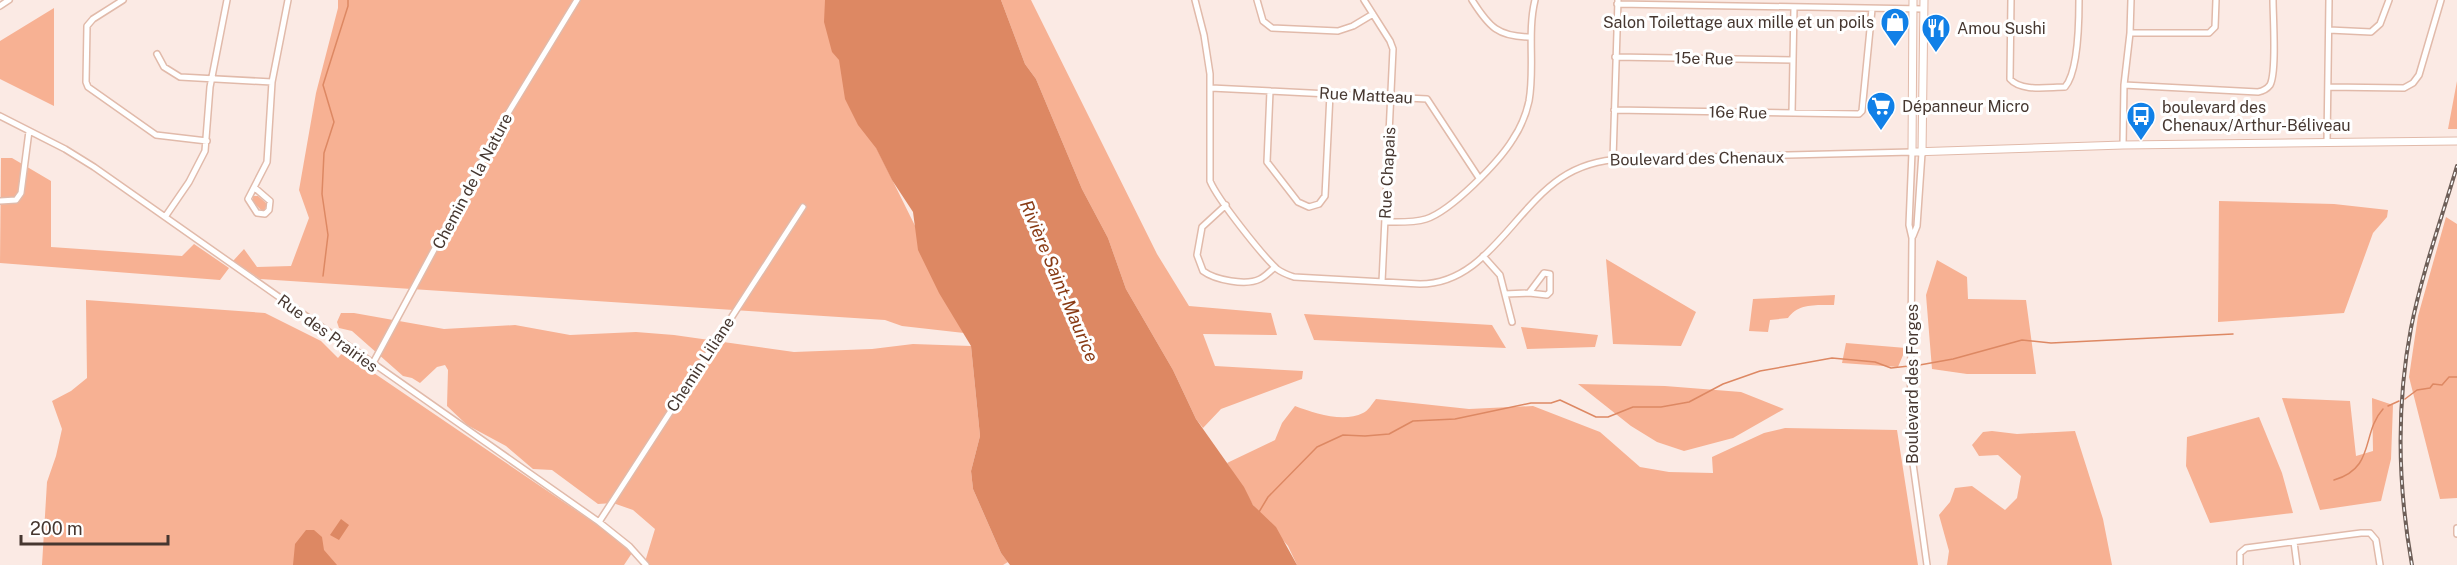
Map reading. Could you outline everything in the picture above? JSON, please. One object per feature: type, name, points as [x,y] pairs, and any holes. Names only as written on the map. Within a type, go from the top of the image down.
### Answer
[{"type":"main road","name":"Boulevard des Forges","points":[[1912,152],[1910,145],[1913,0]]},
{"type":"main road","name":"Boulevard des Forges","points":[[1922,153],[1924,0]]},
{"type":"main road","name":"Boulevard des Chenaux","points":[[1912,152],[2123,145],[2457,141]]},
{"type":"street","points":[[0,6],[9,0]]},
{"type":"street","points":[[123,0],[93,19],[87,26],[86,82],[88,87],[156,135],[165,138],[207,141]]},
{"type":"street","points":[[165,217],[201,160],[207,141],[212,79],[228,0]]},
{"type":"street","points":[[255,188],[270,201],[269,210],[265,214],[257,213],[248,201],[267,162],[272,82],[288,0]]},
{"type":"street","name":"Chemin de la Nature","points":[[372,364],[505,118],[577,0]]},
{"type":"street","name":"Boulevard des Chenaux","points":[[1195,0],[1206,47],[1211,88],[1208,175],[1214,189],[1275,267],[1297,278],[1425,284],[1443,281],[1464,272],[1483,256],[1557,181],[1586,165],[1613,159],[1912,152]]},
{"type":"street","points":[[1257,0],[1263,21],[1274,28],[1338,31],[1353,27],[1373,14]]},
{"type":"street","name":"Rue Chapais","points":[[1364,0],[1393,46],[1382,282]]},
{"type":"street","points":[[1472,0],[1488,23],[1499,31],[1513,36],[1531,37]]},
{"type":"street","points":[[1385,222],[1418,221],[1438,214],[1454,203],[1510,145],[1525,116],[1530,90],[1531,37],[1535,0]]},
{"type":"street","points":[[2011,0],[2010,80],[2022,87],[2065,87],[2071,77],[2079,22],[2079,0]]},
{"type":"street","points":[[2123,145],[2124,85],[2131,0]]},
{"type":"street","points":[[2130,33],[2208,33],[2215,27],[2216,0]]},
{"type":"street","points":[[2124,85],[2258,92],[2264,90],[2268,87],[2273,73],[2273,0]]},
{"type":"street","points":[[2327,143],[2330,0]]},
{"type":"street","points":[[2329,30],[2371,32],[2380,24],[2389,0]]},
{"type":"street","points":[[2328,87],[2410,86],[2419,75],[2441,0]]},
{"type":"street","points":[[1613,159],[1618,2],[1766,3],[1794,7],[1924,9]]},
{"type":"street","points":[[1792,113],[1794,7]]},
{"type":"street","name":"16e Rue","points":[[1614,110],[1861,113],[1872,9]]},
{"type":"street","points":[[157,54],[164,67],[178,76],[272,82]]},
{"type":"street","name":"15e Rue","points":[[1615,57],[1793,60]]},
{"type":"street","name":"Rue Matteau","points":[[1211,88],[1391,96],[1428,100],[1479,177]]},
{"type":"street","points":[[1270,91],[1267,162],[1298,202],[1309,207],[1319,204],[1325,196],[1330,94]]},
{"type":"street","name":"Rue des Prairies","points":[[0,116],[82,159],[599,522],[628,546],[646,565]]},
{"type":"street","points":[[0,201],[16,200],[21,192],[29,131]]},
{"type":"street","name":"Boulevard des Forges","points":[[1912,152],[1909,225],[1912,238],[1910,441],[1927,565]]},
{"type":"street","name":"Boulevard des Forges","points":[[1912,238],[1917,226],[1922,153]]},
{"type":"street","points":[[1226,205],[1202,227],[1197,255],[1203,271],[1221,280],[1253,281],[1259,280],[1275,267]]},
{"type":"street","name":"Chemin Liliane","points":[[599,522],[803,207]]},
{"type":"street","points":[[1483,256],[1500,273],[1512,322]]},
{"type":"street","points":[[1505,294],[1529,292],[1549,294],[1550,274],[1544,273],[1529,292]]},
{"type":"street","points":[[2457,528],[2457,534]]},
{"type":"street","points":[[2240,565],[2240,553],[2246,548],[2370,533],[2376,540],[2380,565]]},
{"type":"street","points":[[2294,542],[2297,565]]},
{"type":"shaded area","points":[[338,0],[835,0],[867,129],[929,254],[964,333],[902,326],[885,320],[260,279],[233,261],[244,249],[257,267],[291,266],[309,218],[299,190],[316,93],[338,8]]},
{"type":"shaded area","points":[[1001,0],[1031,0],[1157,254],[1189,306],[1271,313],[1277,335],[1203,334],[1215,366],[1303,371],[1302,379],[1221,409],[1203,428],[1196,419],[1173,370],[1126,289],[1108,238],[1082,189],[1036,79],[1025,64]]},
{"type":"shaded area","points":[[54,8],[54,106],[0,79],[0,41]]},
{"type":"shaded area","points":[[2457,81],[2457,129],[2448,129]]},
{"type":"shaded area","points":[[1,158],[12,158],[51,181],[51,247],[182,256],[194,244],[229,268],[220,280],[0,263]]},
{"type":"shaded area","points":[[253,196],[258,196],[266,203],[263,212],[253,202]]},
{"type":"shaded area","points":[[2219,201],[2334,204],[2388,210],[2387,217],[2373,233],[2344,313],[2218,322]]},
{"type":"shaded area","points":[[2446,217],[2457,224],[2457,498],[2440,499],[2409,377],[2418,316]]},
{"type":"shaded area","points":[[1606,259],[1696,312],[1681,346],[1613,344]]},
{"type":"shaded area","points":[[1937,260],[1967,277],[1968,299],[2026,300],[2036,374],[1967,374],[1932,369],[1926,295]]},
{"type":"shaded area","points":[[1835,295],[1834,305],[1802,307],[1788,318],[1770,320],[1768,332],[1749,331],[1753,299]]},
{"type":"shaded area","points":[[86,300],[265,313],[321,341],[338,358],[343,352],[599,526],[632,553],[624,565],[42,565],[47,482],[62,429],[52,401],[71,391],[87,378]]},
{"type":"shaded area","points":[[341,313],[354,313],[444,329],[515,325],[570,335],[636,332],[794,352],[872,349],[913,344],[971,346],[980,436],[971,471],[973,489],[1001,553],[1008,562],[1003,565],[644,565],[655,529],[633,510],[613,503],[598,504],[552,470],[533,469],[506,446],[467,425],[447,406],[448,370],[445,365],[437,367],[420,383],[403,376],[352,331],[339,328],[337,322]]},
{"type":"shaded area","points":[[1304,314],[1492,325],[1506,348],[1314,340]]},
{"type":"shaded area","points":[[1521,327],[1598,335],[1595,347],[1527,349]]},
{"type":"shaded area","points":[[1846,343],[1906,348],[1898,367],[1842,363]]},
{"type":"shaded area","points":[[1578,384],[1665,386],[1741,392],[1784,409],[1733,438],[1684,451],[1657,442],[1631,426]]},
{"type":"shaded area","points":[[2282,398],[2350,401],[2356,456],[2373,451],[2372,398],[2393,405],[2391,459],[2381,501],[2320,510]]},
{"type":"shaded area","points":[[1376,399],[1469,409],[1533,406],[1600,432],[1640,467],[1669,472],[1713,473],[1712,457],[1764,433],[1785,428],[1897,430],[1918,565],[1297,565],[1288,546],[1253,505],[1227,463],[1275,440],[1282,423],[1295,406],[1329,416],[1347,417],[1365,412]]},
{"type":"shaded area","points":[[2259,417],[2282,473],[2293,513],[2210,523],[2186,466],[2187,437]]},
{"type":"shaded area","points":[[2075,431],[2103,519],[2112,565],[1947,565],[1949,551],[1939,515],[1950,502],[1955,488],[1972,486],[2005,510],[2017,498],[2021,476],[1998,455],[1979,456],[1972,445],[1983,432],[2017,434]]},
{"type":"water","name":"Rivière Saint-Maurice","points":[[825,0],[1001,0],[1025,64],[1036,79],[1082,189],[1108,238],[1126,289],[1173,370],[1196,419],[1244,487],[1253,505],[1276,527],[1297,565],[1010,565],[1001,553],[973,489],[971,471],[980,436],[971,346],[939,293],[918,250],[913,212],[892,180],[876,148],[858,125],[845,99],[839,60],[832,52],[824,22]]},
{"type":"water","points":[[341,519],[349,525],[339,540],[330,535]]},
{"type":"water","points":[[306,530],[314,530],[322,537],[324,550],[337,565],[293,565],[295,544]]},
{"type":"waterway","points":[[323,276],[328,235],[322,194],[324,153],[334,122],[323,85],[348,0]]},
{"type":"waterway","points":[[1914,366],[1953,359],[2022,340],[2051,343],[2233,334]]},
{"type":"waterway","points":[[1259,512],[1268,497],[1317,447],[1343,435],[1389,434],[1413,421],[1455,419],[1531,403],[1551,403],[1560,400],[1596,417],[1608,417],[1633,407],[1661,407],[1689,402],[1723,384],[1760,371],[1832,358],[1875,362],[1891,368],[1909,366]]},
{"type":"waterway","points":[[2405,399],[2417,390],[2430,388],[2433,384],[2442,385],[2449,377],[2457,377]]},
{"type":"waterway","points":[[2388,406],[2399,401]]},
{"type":"waterway","points":[[2334,480],[2347,474],[2362,459],[2376,418],[2383,409]]},
{"type":"railway","points":[[2412,565],[2404,506],[2401,447],[2406,358],[2421,287],[2457,166]]},
{"type":"place","name":"Salon Toilettage aux mille et un poils","points":[[1895,48]]},
{"type":"place","name":"Amou Sushi","points":[[1936,54]]},
{"type":"place","name":"Dépanneur Micro","points":[[1881,132]]},
{"type":"place","name":"boulevard des Chenaux/Arthur-Béliveau","points":[[2141,142]]}]
